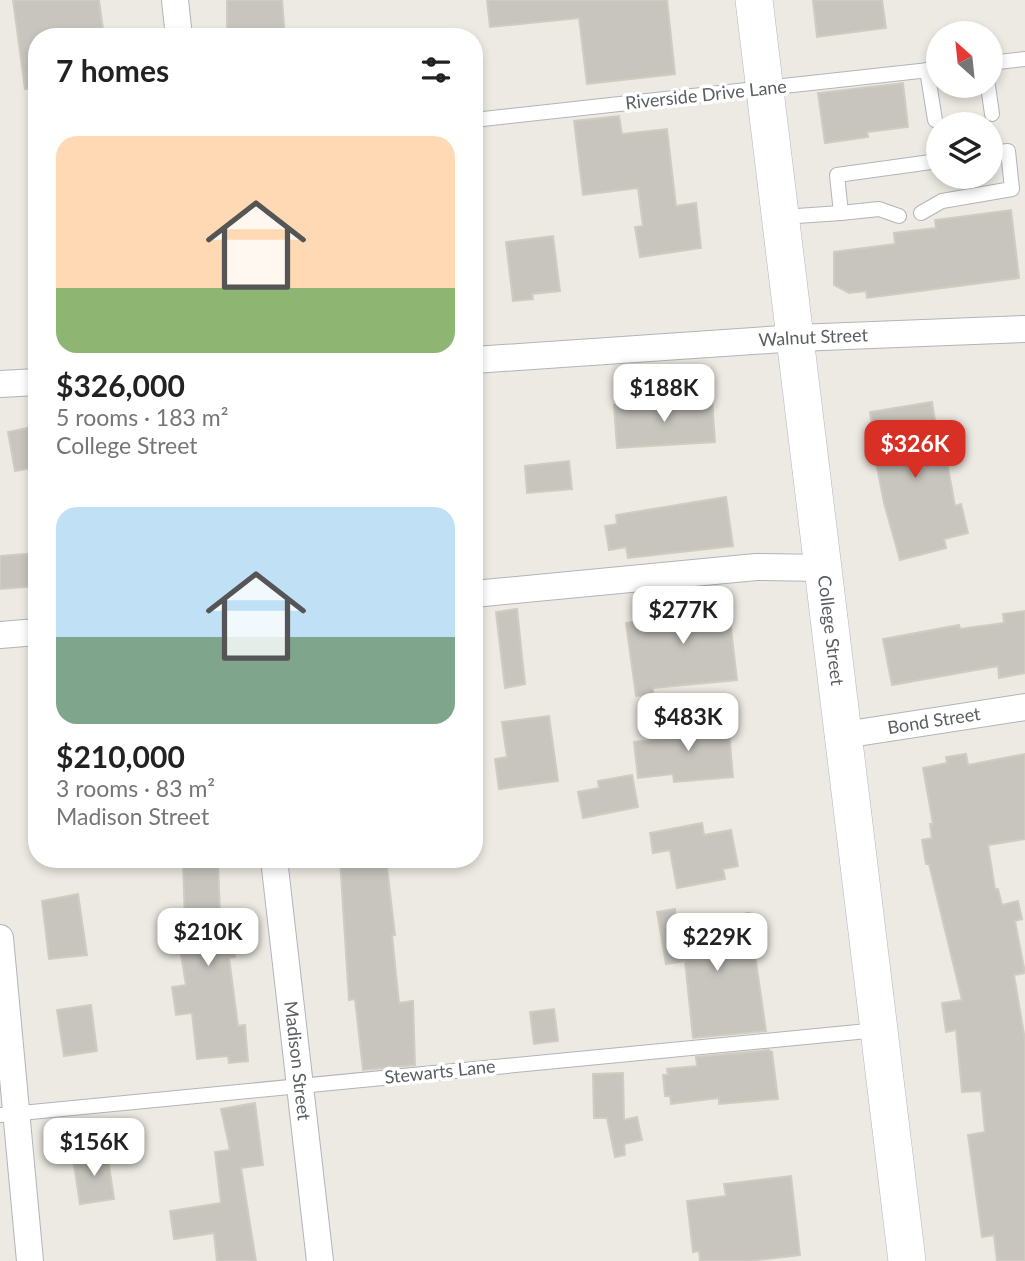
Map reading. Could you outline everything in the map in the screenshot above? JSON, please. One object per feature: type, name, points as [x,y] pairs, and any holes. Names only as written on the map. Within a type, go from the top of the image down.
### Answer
[{"type":"street","points":[[175,0],[178,28]]},
{"type":"street","name":"College Street","points":[[754,0],[907,1261]]},
{"type":"street","name":"Walnut Street","points":[[483,359],[797,338],[1025,329]]},
{"type":"street","points":[[0,384],[28,382]]},
{"type":"street","points":[[483,593],[756,567],[822,568]]},
{"type":"street","points":[[0,635],[28,633]]},
{"type":"street","name":"Bond Street","points":[[844,735],[1025,707]]},
{"type":"street","name":"Madison Street","points":[[275,868],[320,1261]]},
{"type":"street","points":[[0,938],[8,1114],[30,1261]]},
{"type":"lane","points":[[1003,61],[1025,59]]},
{"type":"lane","name":"Riverside Drive Lane","points":[[483,119],[926,70]]},
{"type":"lane","points":[[921,213],[942,201],[1012,189],[1008,151],[1003,152]]},
{"type":"lane","points":[[841,213],[837,175],[926,163]]},
{"type":"lane","points":[[781,218],[878,209],[899,216]]},
{"type":"lane","name":"Stewarts Lane","points":[[8,1114],[880,1029]]},
{"type":"building","points":[[13,0],[99,0],[103,28],[28,28],[28,89],[25,89]]},
{"type":"building","points":[[227,0],[282,0],[284,28],[227,28]]},
{"type":"building","points":[[487,0],[667,0],[675,74],[587,84],[579,18],[490,27]]},
{"type":"building","points":[[813,0],[882,0],[886,28],[817,37]]},
{"type":"building","points":[[903,83],[908,127],[867,132],[868,137],[825,143],[818,93]]},
{"type":"building","points":[[619,116],[622,134],[667,129],[676,206],[696,203],[701,248],[640,257],[635,227],[643,226],[638,188],[583,195],[574,121]]},
{"type":"building","points":[[1011,210],[1019,278],[867,298],[866,291],[849,293],[834,285],[834,252],[895,244],[894,233],[936,228],[935,220]]},
{"type":"building","points":[[553,236],[560,291],[532,294],[533,299],[513,301],[506,242]]},
{"type":"building","points":[[712,399],[715,442],[617,448],[614,405]]},
{"type":"building","points":[[932,402],[940,452],[945,451],[955,506],[961,504],[968,533],[944,539],[946,548],[900,560],[884,503],[870,431],[873,431],[870,412]]},
{"type":"building","points":[[28,428],[28,469],[15,471],[8,432]]},
{"type":"building","points":[[569,461],[572,489],[527,493],[525,466]]},
{"type":"building","points":[[726,497],[733,546],[628,558],[626,547],[609,550],[605,526],[617,524],[616,515]]},
{"type":"building","points":[[28,554],[28,587],[0,589],[0,556]]},
{"type":"building","points":[[727,594],[737,680],[653,688],[653,694],[636,696],[626,623],[667,616],[665,603]]},
{"type":"building","points":[[517,609],[525,684],[505,688],[496,612]]},
{"type":"building","points":[[1025,611],[1025,673],[999,678],[998,666],[892,685],[883,639],[959,625],[960,629],[1004,623],[1003,614]]},
{"type":"building","points":[[549,716],[558,781],[499,789],[495,759],[507,757],[502,722]]},
{"type":"building","points":[[728,721],[733,777],[674,782],[673,774],[638,778],[634,742],[672,738],[671,726]]},
{"type":"building","points":[[966,754],[968,765],[1025,754],[1025,839],[988,845],[995,889],[998,889],[1002,905],[1018,901],[1022,919],[1015,921],[1025,973],[1014,975],[1025,1040],[1025,1261],[997,1261],[994,1235],[982,1237],[968,1135],[985,1132],[981,1091],[962,1092],[956,1030],[946,1032],[942,1003],[962,1000],[922,840],[932,838],[930,824],[933,824],[923,768],[947,763],[946,757]]},
{"type":"building","points":[[632,775],[638,807],[583,818],[578,792],[599,788],[598,781]]},
{"type":"building","points":[[702,823],[704,835],[731,830],[738,866],[723,869],[725,879],[677,888],[670,850],[653,853],[650,833]]},
{"type":"building","points":[[183,868],[218,868],[220,916],[228,915],[235,957],[229,958],[238,1026],[245,1025],[248,1061],[229,1063],[228,1056],[197,1059],[192,1013],[176,1015],[172,987],[186,985],[176,924],[185,922]]},
{"type":"building","points":[[341,868],[387,868],[399,1003],[413,1001],[415,1065],[363,1070],[355,999],[349,1000]]},
{"type":"building","points":[[78,894],[87,955],[49,959],[42,901]]},
{"type":"building","points":[[675,909],[677,927],[749,913],[766,1031],[693,1038],[685,961],[666,964],[657,912]]},
{"type":"building","points":[[91,1005],[97,1051],[64,1056],[57,1010]]},
{"type":"building","points":[[554,1009],[558,1041],[534,1044],[530,1012]]},
{"type":"building","points":[[768,1050],[772,1052],[778,1099],[719,1104],[719,1098],[671,1104],[670,1096],[665,1096],[663,1075],[668,1075],[667,1069],[697,1066],[696,1057]]},
{"type":"building","points":[[623,1073],[624,1120],[637,1117],[642,1140],[624,1144],[625,1155],[615,1157],[607,1118],[594,1118],[593,1074]]},
{"type":"building","points":[[255,1103],[263,1165],[241,1168],[256,1261],[217,1261],[214,1233],[174,1239],[170,1211],[221,1203],[215,1152],[230,1150],[221,1109]]},
{"type":"building","points":[[107,1152],[114,1199],[80,1204],[73,1158]]},
{"type":"building","points":[[791,1176],[800,1255],[749,1261],[700,1261],[699,1251],[693,1252],[687,1201],[726,1196],[724,1184]]}]
